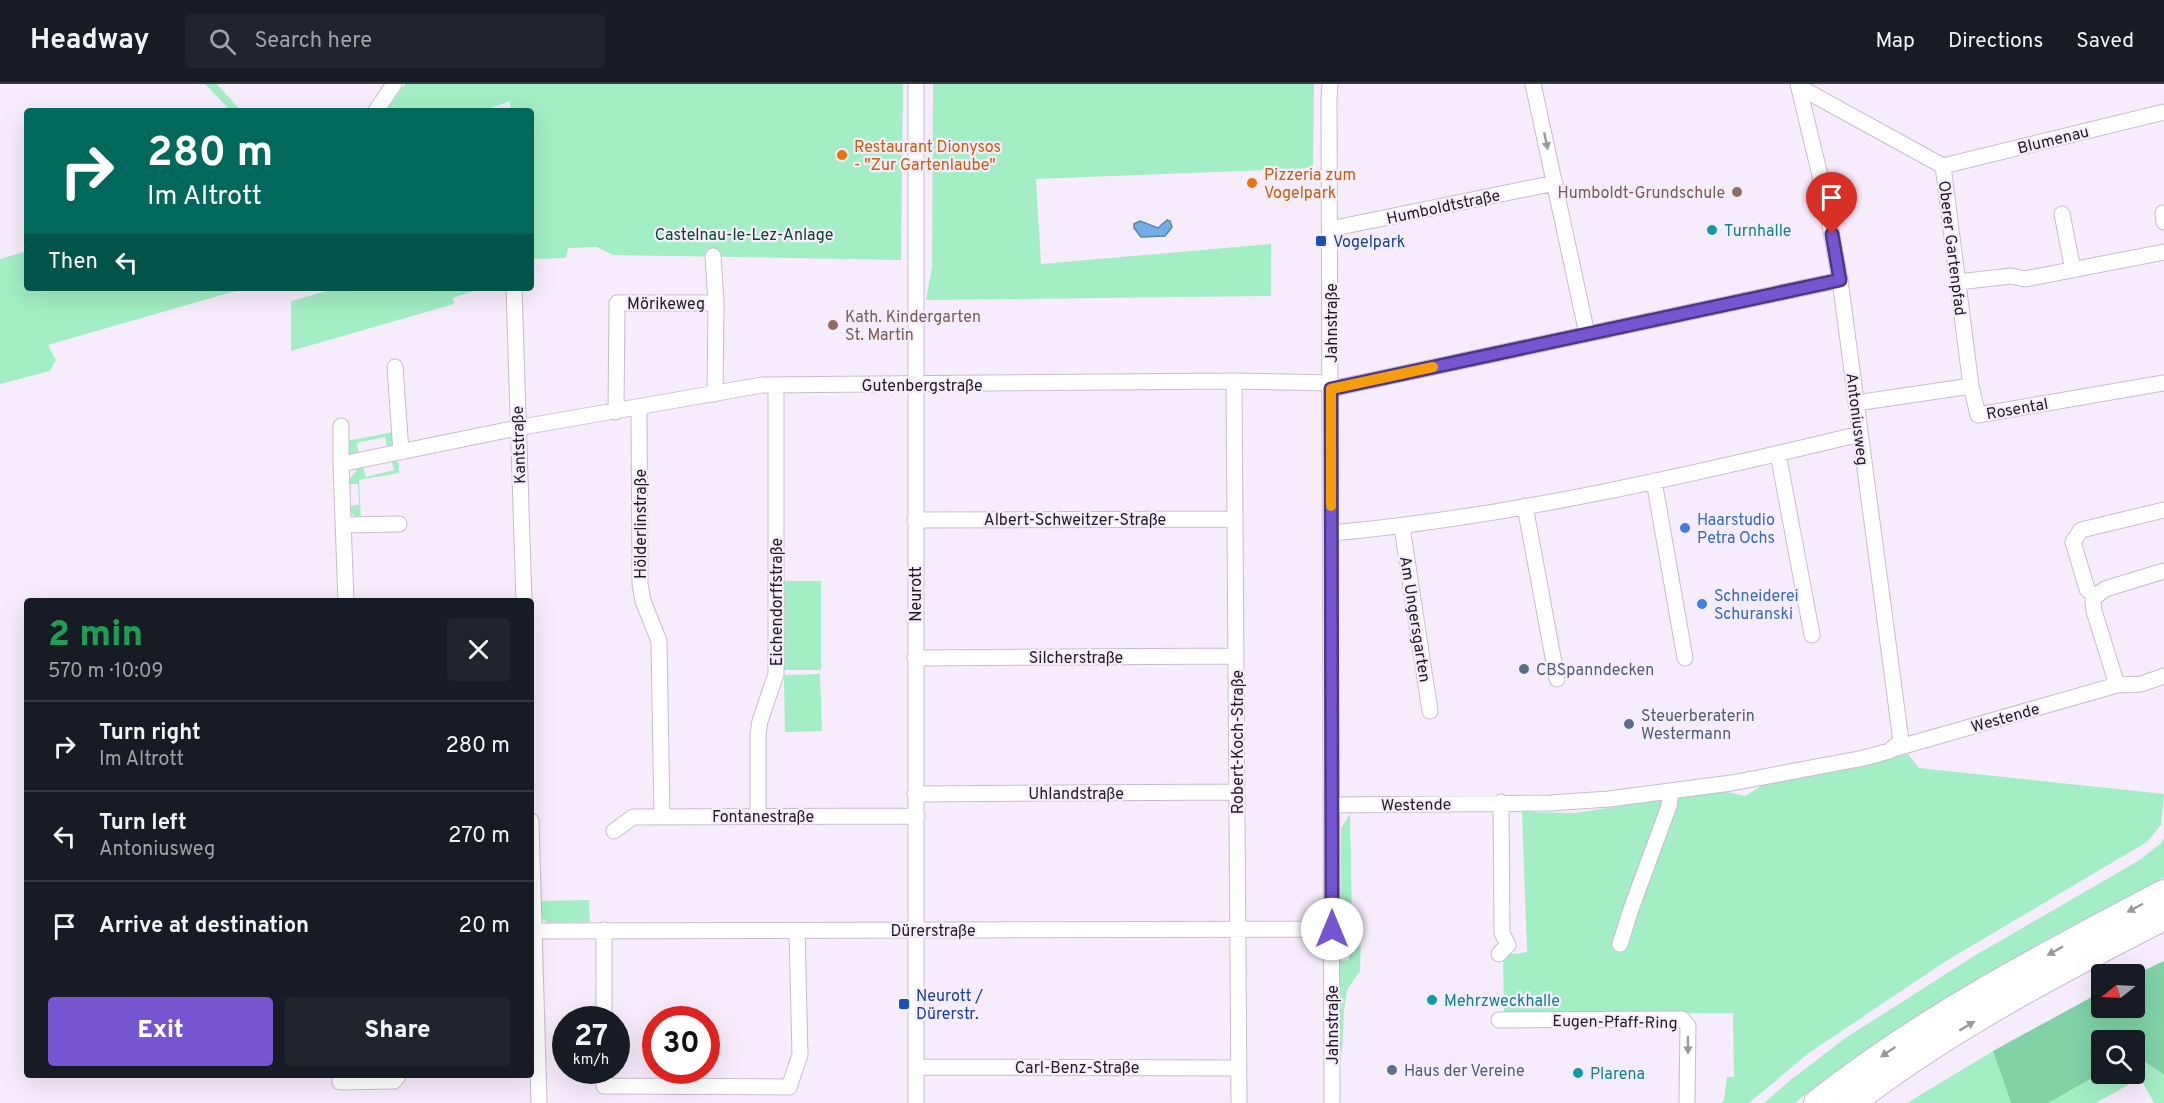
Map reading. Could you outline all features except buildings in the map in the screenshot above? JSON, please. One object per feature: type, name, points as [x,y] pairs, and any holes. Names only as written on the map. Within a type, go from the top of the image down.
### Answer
[{"type":"highway","points":[[1816,1103],[1881,1056],[1957,1007],[2164,893]]},
{"type":"highway","points":[[1852,1103],[1907,1064],[1990,1013],[2164,917]]},
{"type":"street","points":[[378,108],[394,84]]},
{"type":"street","name":"Neurott","points":[[916,84],[915,794],[918,930],[916,1103]]},
{"type":"street","name":"Jahnstraße","points":[[1330,84],[1332,1103]]},
{"type":"street","points":[[1533,84],[1587,334]]},
{"type":"street","name":"Oberer Gartenpfad","points":[[1799,85],[1942,166],[1971,386]]},
{"type":"street","name":"Antoniusweg","points":[[1799,85],[1823,188],[1840,280],[1900,727],[1901,741],[1891,750]]},
{"type":"street","name":"Blumenau","points":[[1942,166],[2164,112]]},
{"type":"street","name":"Humboldtstraße","points":[[1330,229],[1555,183]]},
{"type":"street","points":[[2062,214],[2073,270]]},
{"type":"street","points":[[1958,282],[2011,276],[2025,279],[2164,252]]},
{"type":"street","name":"Mörikeweg","points":[[713,256],[716,303],[715,394]]},
{"type":"street","name":"Gutenbergstraße","points":[[341,464],[517,428],[762,386],[1234,381],[1331,386],[1840,280]]},
{"type":"street","name":"Kantstraße","points":[[514,291],[524,598]]},
{"type":"street","name":"Mörikeweg","points":[[616,412],[617,303],[716,303]]},
{"type":"street","points":[[395,368],[401,452]]},
{"type":"street","name":"Robert-Koch-Straße","points":[[1234,381],[1239,1103]]},
{"type":"street","name":"Rosental","points":[[1856,403],[1971,386],[1978,415],[2164,383]]},
{"type":"street","name":"Eichendorffstraße","points":[[758,816],[758,734],[760,721],[776,674],[776,385]]},
{"type":"street","name":"Hölderlinstraße","points":[[639,408],[640,584],[643,601],[659,641],[662,817]]},
{"type":"street","points":[[341,426],[346,598]]},
{"type":"street","points":[[1331,533],[1402,526],[1525,506],[1654,481],[1860,434]]},
{"type":"street","points":[[1778,454],[1812,635]]},
{"type":"street","points":[[1654,481],[1685,658]]},
{"type":"street","points":[[1525,506],[1557,679]]},
{"type":"street","points":[[2095,597],[2087,589],[2073,542],[2081,530],[2164,510]]},
{"type":"street","name":"Albert-Schweitzer-Straße","points":[[915,520],[1235,519]]},
{"type":"street","points":[[343,525],[399,524]]},
{"type":"street","name":"Am Ungersgarten","points":[[1402,526],[1430,711]]},
{"type":"street","points":[[2117,685],[2094,610],[2095,597],[2105,589],[2164,571]]},
{"type":"street","name":"Silcherstraße","points":[[915,658],[1236,656]]},
{"type":"street","name":"Westende","points":[[1332,805],[1562,802],[1609,799],[1731,783],[1891,750],[2117,685],[2141,684],[2164,676]]},
{"type":"street","points":[[1620,944],[1666,815],[1671,791]]},
{"type":"street","name":"Uhlandstraße","points":[[915,794],[1237,792]]},
{"type":"street","points":[[1499,954],[1508,945],[1502,933],[1501,802]]},
{"type":"street","name":"Fontanestraße","points":[[614,831],[633,817],[917,816]]},
{"type":"street","name":"Dürerstraße","points":[[534,926],[604,930],[797,931],[1332,929]]},
{"type":"street","points":[[604,930],[604,1006]]},
{"type":"street","points":[[604,1084],[604,1086],[789,1087],[800,1055],[797,931]]},
{"type":"street","points":[[534,956],[539,1103]]},
{"type":"street","name":"Eugen-Pfaff-Ring","points":[[1499,1020],[1682,1019],[1688,1026],[1688,1103]]},
{"type":"street","name":"Carl-Benz-Straße","points":[[916,1067],[1239,1068]]},
{"type":"street","points":[[335,1080],[394,1081],[396,1078]]},
{"type":"green space","points":[[205,84],[217,84],[238,108],[228,108]]},
{"type":"green space","name":"Castelnau-le-Lez-Anlage","points":[[405,84],[903,84],[901,260],[613,255],[597,247],[568,248],[566,258],[534,259],[534,108],[511,108],[510,101],[490,108],[388,108]]},
{"type":"green space","points":[[933,84],[1314,84],[1313,168],[1036,179],[1041,264],[1271,244],[1271,296],[926,300],[932,267]]},
{"type":"green space","points":[[24,252],[24,291],[236,291],[48,345],[56,360],[50,371],[0,384],[0,259]]},
{"type":"green space","points":[[327,291],[473,291],[453,298],[454,304],[291,351],[291,301]]},
{"type":"green space","points":[[394,432],[394,445],[387,447],[385,437],[357,443],[358,452],[347,454],[346,441]]},
{"type":"green space","points":[[396,461],[399,464],[399,473],[359,480],[361,520],[359,520],[350,512],[349,506],[359,505],[358,484],[349,484],[349,480],[358,468],[363,467],[366,477],[394,470],[392,462]]},
{"type":"green space","points":[[782,581],[821,581],[821,670],[783,670]]},
{"type":"green space","points":[[820,674],[822,731],[785,732],[784,675]]},
{"type":"green space","points":[[1908,754],[1919,768],[2164,794],[2161,825],[2147,842],[1946,961],[1809,1053],[1749,1103],[1721,1103],[1724,1100],[1727,1077],[1734,1077],[1733,1013],[1504,1014],[1503,955],[1527,952],[1522,812],[1574,813],[1709,793],[1727,792],[1745,796],[1766,783]]},
{"type":"green space","points":[[1350,814],[1352,926],[1344,953],[1340,953],[1341,828]]},
{"type":"green space","points":[[2164,838],[2164,877],[2151,886],[1947,1000],[1837,1071],[1795,1103],[1764,1103],[1844,1039],[1974,956],[2138,861],[2160,844]]},
{"type":"green space","points":[[589,900],[590,922],[549,923],[541,918],[537,901]]},
{"type":"green space","points":[[1356,928],[1361,928],[1360,971],[1347,990],[1342,1052],[1338,1052],[1340,961],[1349,960]]},
{"type":"green space","points":[[2164,961],[2164,1075],[2145,1061],[2145,1030],[2091,1030],[2091,1079],[2048,1103],[2011,1103],[1993,1051],[2091,997],[2091,1018],[2145,1018],[2145,970]]},
{"type":"green space","points":[[1993,1051],[2011,1103],[1907,1103]]},
{"type":"green space","points":[[2145,1061],[2164,1075],[2164,1103],[2154,1103],[2143,1084]]},
{"type":"green space","points":[[2091,1079],[2091,1084],[2129,1084],[2096,1103],[2048,1103]]},
{"type":"water","points":[[1167,220],[1170,221],[1172,227],[1165,236],[1141,237],[1134,228],[1134,224],[1140,221],[1158,228]]},
{"type":"slow traffic","points":[[1331,506],[1331,389],[1433,367]]},
{"type":"place","name":"Restaurant Dionysos - \"Zur Gartenlaube\"","points":[[842,155]]},
{"type":"place","name":"Pizzeria zum Vogelpark","points":[[1252,183]]},
{"type":"place","name":"Humboldt-Grundschule","points":[[1737,192]]},
{"type":"place","name":"Turnhalle","points":[[1712,230]]},
{"type":"place","name":"Vogelpark","points":[[1321,241]]},
{"type":"place","name":"Kath. Kindergarten St. Martin","points":[[833,325]]},
{"type":"place","name":"Haarstudio Petra Ochs","points":[[1685,528]]},
{"type":"place","name":"Schneiderei Schuranski","points":[[1702,604]]},
{"type":"place","name":"CBSpanndecken","points":[[1524,669]]},
{"type":"place","name":"Steuerberaterin Westermann","points":[[1629,724]]},
{"type":"place","name":"Mehrzweckhalle","points":[[1432,1000]]},
{"type":"place","name":"Neurott / Dürerstr.","points":[[904,1004]]},
{"type":"place","name":"Haus der Vereine","points":[[1392,1070]]},
{"type":"place","name":"Plarena","points":[[1578,1073]]},
{"type":"route","points":[[1332,929],[1331,389],[1840,280],[1832,234]]}]
